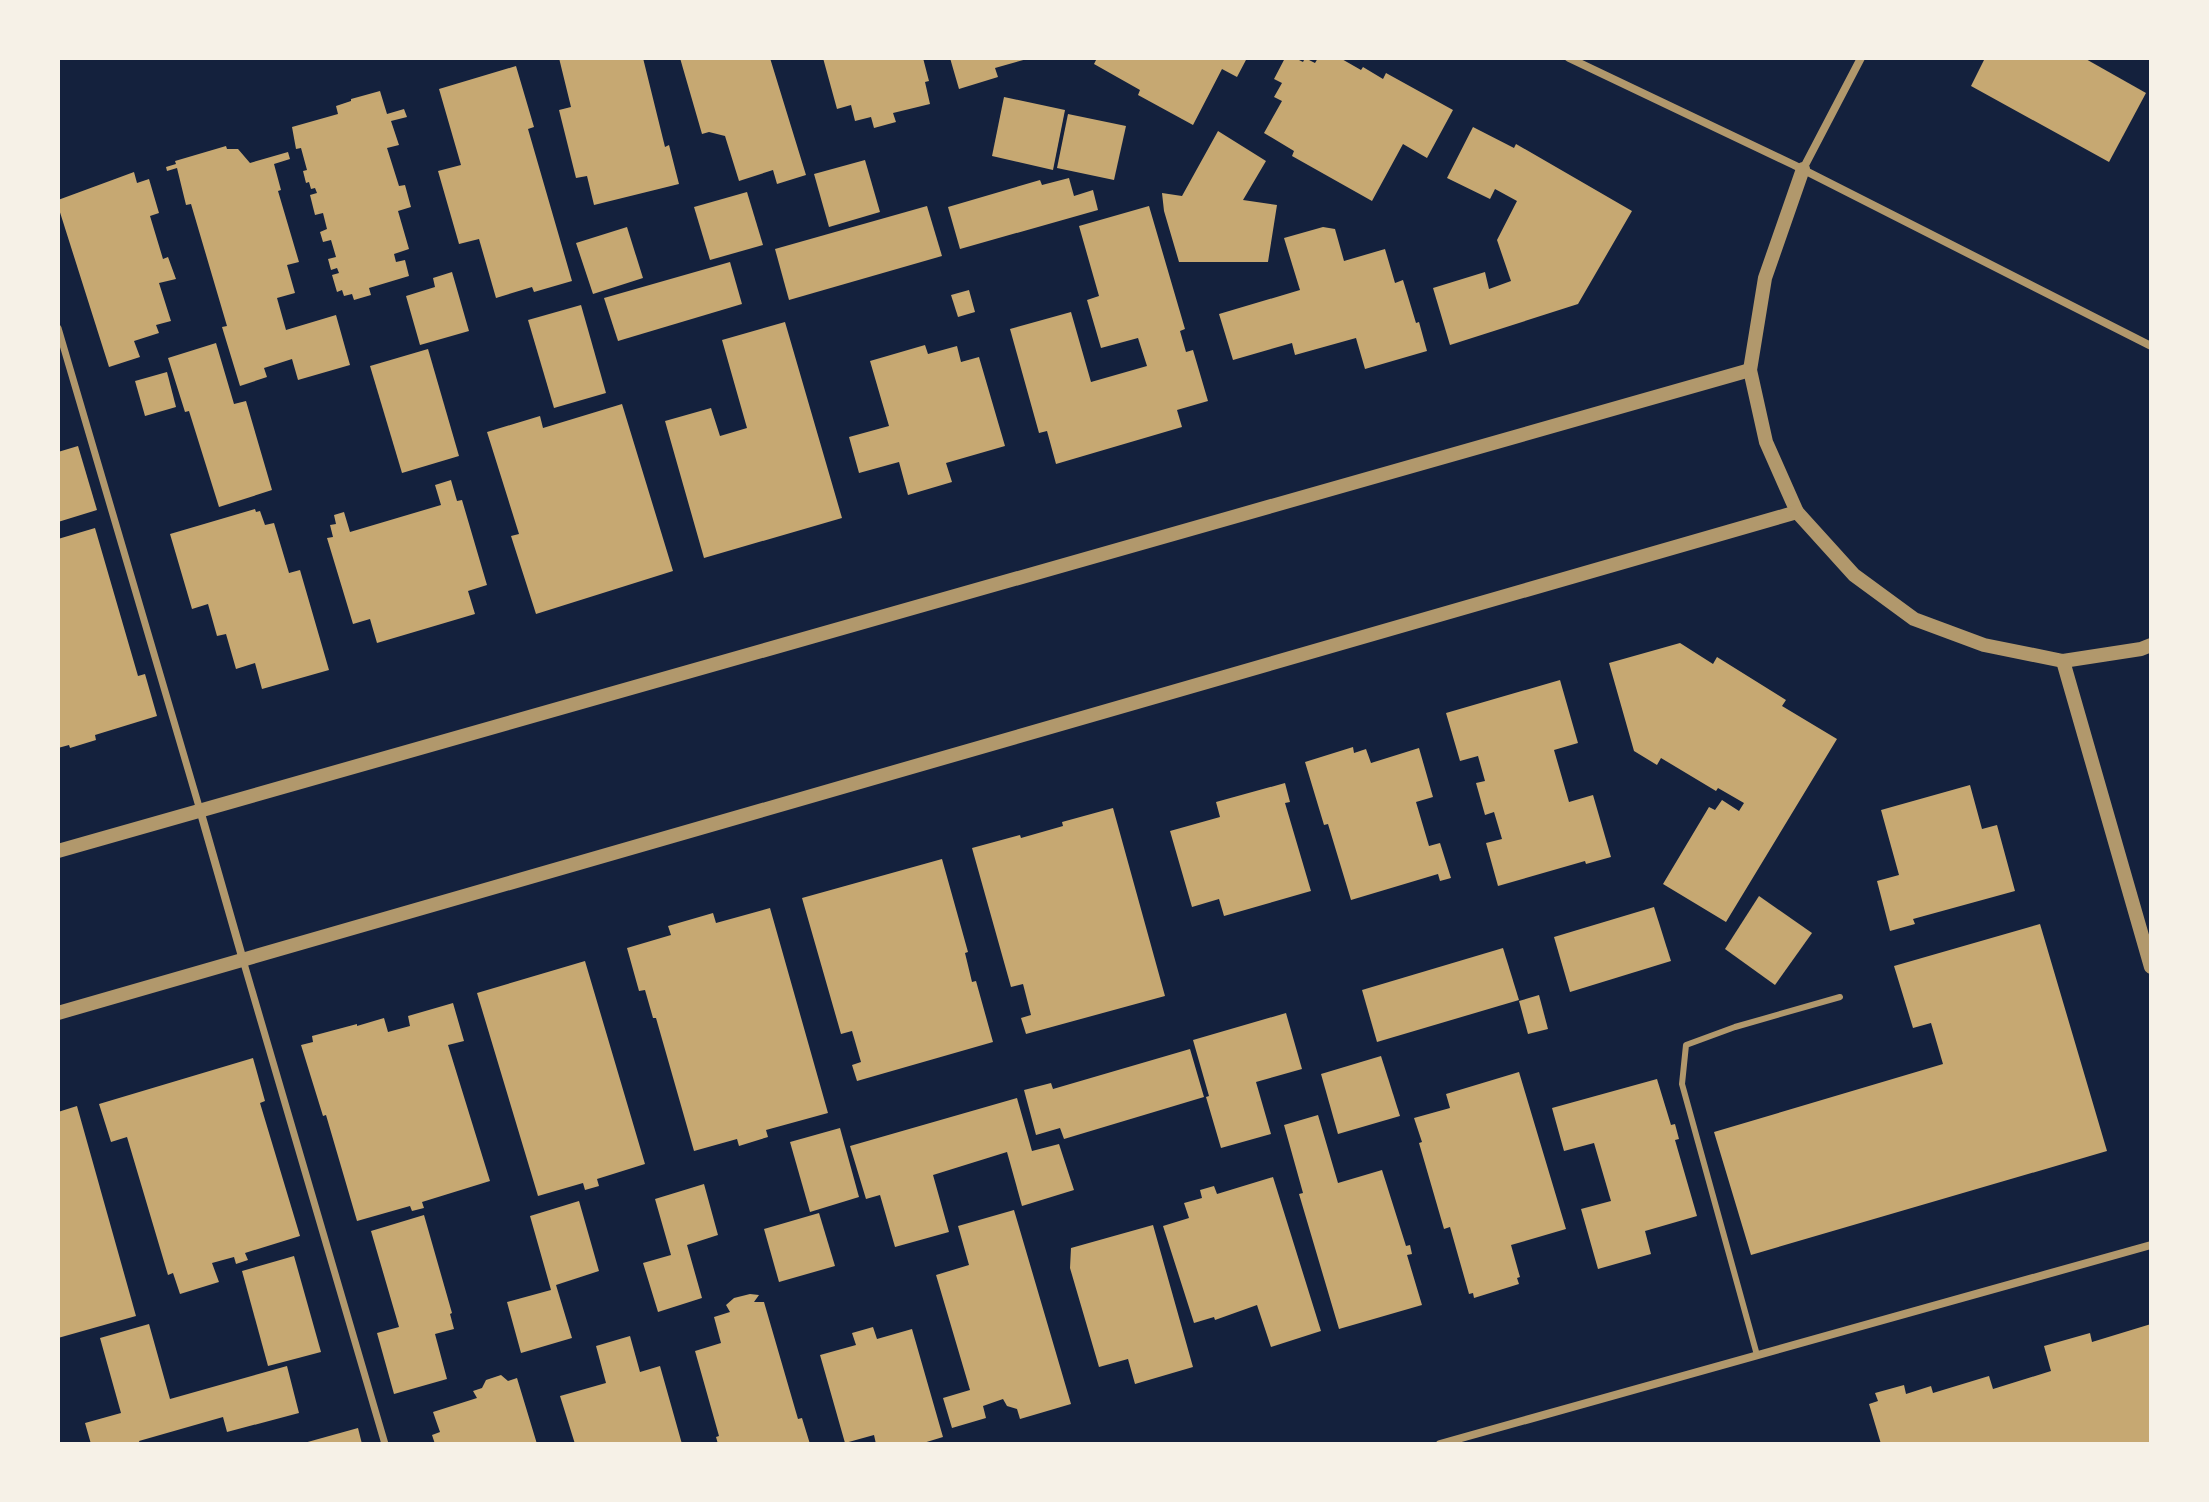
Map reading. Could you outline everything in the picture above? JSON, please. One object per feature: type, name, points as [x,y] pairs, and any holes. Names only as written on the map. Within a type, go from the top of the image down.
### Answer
[{"type":"street","points":[[1569,58],[1803,169],[2151,346]]},
{"type":"street","points":[[1861,58],[1803,169],[1765,278],[1750,370],[1766,442],[1797,512],[1854,575],[1914,619],[1984,645],[2063,661],[2151,645]]},
{"type":"street","points":[[58,328],[385,1444]]},
{"type":"street","points":[[58,851],[1750,370]]},
{"type":"street","points":[[58,1013],[1797,512]]},
{"type":"street","points":[[2063,661],[2151,967]]},
{"type":"street","points":[[1440,1444],[2151,1245]]},
{"type":"lane","points":[[1757,1355],[1682,1084],[1686,1045],[1735,1027],[1840,997]]},
{"type":"building","points":[[559,58],[643,58],[665,147],[669,145],[679,184],[594,205],[587,176],[576,178],[559,110],[571,107]]},
{"type":"building","points":[[680,58],[770,58],[806,175],[777,184],[773,170],[739,181],[725,136],[709,132],[702,134]]},
{"type":"building","points":[[823,58],[923,58],[929,81],[925,82],[930,104],[893,113],[896,122],[874,128],[871,117],[855,121],[851,105],[837,109]]},
{"type":"building","points":[[950,58],[1027,59],[995,68],[998,77],[959,89]]},
{"type":"building","points":[[1097,58],[1247,58],[1237,77],[1222,69],[1193,125],[1138,95],[1140,90],[1094,64]]},
{"type":"building","points":[[1285,58],[1303,62],[1305,58],[1315,63],[1318,58],[1340,58],[1383,79],[1386,73],[1453,110],[1427,158],[1403,144],[1372,201],[1292,156],[1294,151],[1264,133],[1282,101],[1274,97],[1282,83],[1274,79]]},
{"type":"building","points":[[1985,58],[2084,58],[2146,93],[2109,162],[1971,86]]},
{"type":"building","points":[[516,66],[534,127],[528,129],[572,281],[534,292],[532,287],[496,298],[479,239],[459,244],[438,171],[461,165],[439,89]]},
{"type":"building","points":[[380,91],[387,114],[404,109],[407,117],[391,121],[399,145],[387,148],[399,186],[405,185],[411,207],[398,211],[409,249],[394,254],[396,262],[405,260],[409,276],[369,288],[371,295],[354,300],[352,294],[344,296],[342,290],[337,292],[332,275],[339,273],[337,268],[331,270],[328,259],[336,257],[331,240],[323,242],[320,232],[327,229],[323,213],[315,215],[310,195],[317,193],[315,188],[311,189],[309,182],[306,183],[303,171],[307,170],[301,148],[296,149],[292,127],[338,114],[336,106]]},
{"type":"building","points":[[1004,97],[1065,110],[1053,170],[992,156]]},
{"type":"building","points":[[1068,114],[1126,126],[1114,180],[1057,168]]},
{"type":"building","points":[[1473,127],[1514,148],[1516,144],[1632,211],[1578,304],[1450,345],[1433,288],[1485,272],[1489,289],[1511,281],[1497,240],[1517,201],[1495,189],[1490,199],[1447,178]]},
{"type":"building","points":[[1218,131],[1266,161],[1243,200],[1277,205],[1268,262],[1179,262],[1162,193],[1182,196]]},
{"type":"building","points":[[226,146],[227,149],[238,149],[250,163],[288,152],[290,159],[274,164],[281,190],[278,191],[299,262],[287,265],[295,293],[277,298],[286,330],[336,315],[350,365],[298,380],[292,359],[264,368],[267,377],[240,386],[222,327],[227,326],[191,204],[186,205],[177,168],[167,171],[166,167],[176,164],[175,161]]},
{"type":"building","points":[[865,160],[880,212],[829,227],[814,174]]},
{"type":"building","points":[[134,172],[137,183],[149,179],[159,213],[150,216],[163,259],[168,257],[176,279],[159,283],[171,321],[156,325],[159,333],[134,341],[140,357],[109,367],[58,200]]},
{"type":"building","points":[[1069,178],[1074,196],[1093,190],[1098,210],[960,249],[948,207],[1040,180],[1042,185]]},
{"type":"building","points":[[747,192],[763,245],[710,260],[694,207]]},
{"type":"building","points":[[927,206],[942,256],[789,300],[775,249]]},
{"type":"building","points":[[1149,206],[1185,329],[1180,331],[1186,352],[1193,350],[1208,401],[1177,410],[1182,427],[1056,464],[1047,431],[1039,433],[1010,329],[1071,312],[1091,382],[1147,366],[1138,338],[1101,348],[1087,300],[1099,296],[1079,226]]},
{"type":"building","points":[[627,227],[643,278],[593,294],[576,243]]},
{"type":"building","points":[[1323,227],[1335,229],[1344,261],[1385,249],[1395,283],[1403,280],[1427,351],[1365,369],[1356,338],[1295,355],[1292,343],[1233,360],[1219,314],[1300,290],[1284,238]]},
{"type":"building","points":[[730,262],[742,304],[618,341],[604,298]]},
{"type":"building","points":[[452,272],[469,331],[420,345],[406,296],[435,287],[433,278]]},
{"type":"building","points":[[969,290],[975,312],[958,317],[951,295]]},
{"type":"building","points":[[581,305],[606,393],[554,408],[528,320]]},
{"type":"building","points":[[785,322],[842,518],[704,558],[665,421],[711,408],[720,436],[747,428],[722,340]]},
{"type":"building","points":[[216,343],[234,404],[246,401],[272,490],[219,507],[189,411],[185,412],[168,358]]},
{"type":"building","points":[[925,345],[928,354],[957,346],[961,362],[979,357],[1005,446],[946,463],[952,482],[908,495],[899,462],[859,473],[849,437],[889,426],[870,361]]},
{"type":"building","points":[[428,349],[459,456],[402,473],[370,366]]},
{"type":"building","points":[[167,372],[176,407],[145,416],[135,381]]},
{"type":"building","points":[[622,404],[673,571],[536,614],[511,536],[519,534],[487,432],[540,416],[543,428]]},
{"type":"building","points":[[78,446],[97,510],[58,522],[58,452]]},
{"type":"building","points":[[451,480],[457,501],[462,500],[487,585],[468,591],[475,614],[377,643],[370,619],[353,624],[327,538],[333,537],[330,525],[336,524],[334,515],[344,512],[350,532],[441,505],[435,485]]},
{"type":"building","points":[[255,509],[256,512],[260,511],[265,525],[274,523],[289,573],[300,570],[329,670],[262,689],[255,663],[236,669],[226,634],[217,636],[208,604],[192,609],[170,534]]},
{"type":"building","points":[[95,528],[138,676],[145,674],[157,716],[95,735],[96,740],[70,748],[69,745],[58,748],[58,539]]},
{"type":"building","points":[[1680,643],[1713,664],[1717,657],[1786,700],[1782,706],[1837,739],[1726,922],[1663,884],[1709,807],[1715,810],[1722,800],[1739,811],[1744,803],[1718,788],[1716,791],[1661,758],[1657,765],[1634,751],[1609,663]]},
{"type":"building","points":[[1560,680],[1578,743],[1554,750],[1569,802],[1593,795],[1611,857],[1586,864],[1585,861],[1498,886],[1486,843],[1502,839],[1494,812],[1485,815],[1476,783],[1485,781],[1478,756],[1460,761],[1446,713]]},
{"type":"building","points":[[1353,747],[1354,753],[1366,749],[1371,763],[1419,748],[1433,797],[1416,802],[1429,846],[1440,843],[1451,878],[1440,881],[1438,874],[1351,900],[1305,762]]},
{"type":"building","points":[[1285,783],[1290,802],[1285,803],[1311,891],[1224,916],[1219,899],[1192,907],[1170,831],[1220,817],[1216,802]]},
{"type":"building","points":[[1970,785],[1982,829],[1997,825],[2015,891],[1913,919],[1915,924],[1890,931],[1877,881],[1899,875],[1881,810]]},
{"type":"building","points":[[1113,808],[1165,996],[1026,1034],[1021,1018],[1031,1015],[1023,984],[1011,987],[972,848],[1020,835],[1021,838],[1063,826],[1062,822]]},
{"type":"building","points":[[942,859],[968,952],[965,953],[972,982],[976,981],[993,1042],[857,1081],[852,1065],[861,1062],[852,1031],[841,1034],[802,898]]},
{"type":"building","points":[[1759,896],[1812,933],[1775,985],[1725,949]]},
{"type":"building","points":[[1654,907],[1671,961],[1570,992],[1554,937]]},
{"type":"building","points":[[770,908],[828,1113],[766,1130],[768,1137],[739,1146],[737,1139],[694,1151],[656,1018],[653,1018],[645,990],[639,991],[627,948],[671,935],[668,926],[713,913],[716,923]]},
{"type":"building","points":[[2040,924],[2107,1151],[1751,1255],[1714,1132],[1943,1064],[1931,1023],[1913,1028],[1894,966]]},
{"type":"building","points":[[1503,948],[1519,1000],[1377,1042],[1362,990]]},
{"type":"building","points":[[585,961],[645,1164],[597,1179],[599,1186],[585,1190],[583,1183],[538,1196],[477,993]]},
{"type":"building","points":[[1539,995],[1548,1029],[1528,1034],[1519,1001]]},
{"type":"building","points":[[453,1003],[464,1041],[448,1045],[490,1181],[422,1202],[424,1208],[412,1211],[410,1206],[357,1221],[326,1115],[323,1116],[301,1045],[313,1042],[312,1036],[384,1018],[388,1032],[410,1026],[408,1016]]},
{"type":"building","points":[[1286,1013],[1302,1069],[1256,1082],[1271,1134],[1221,1148],[1193,1040]]},
{"type":"building","points":[[1190,1049],[1204,1097],[1064,1139],[1060,1128],[1036,1135],[1024,1090],[1051,1083],[1053,1089]]},
{"type":"building","points":[[1381,1056],[1400,1116],[1338,1134],[1321,1074]]},
{"type":"building","points":[[253,1058],[265,1101],[260,1103],[300,1236],[245,1253],[248,1260],[236,1264],[234,1257],[212,1263],[219,1282],[180,1294],[173,1273],[168,1275],[127,1137],[111,1142],[99,1104]]},
{"type":"building","points":[[1519,1072],[1566,1229],[1511,1245],[1519,1284],[1474,1298],[1473,1293],[1469,1294],[1450,1227],[1444,1229],[1414,1118],[1450,1108],[1446,1094]]},
{"type":"building","points":[[1657,1079],[1671,1125],[1675,1124],[1679,1139],[1675,1140],[1697,1216],[1645,1231],[1651,1254],[1598,1269],[1581,1209],[1611,1201],[1594,1143],[1564,1151],[1552,1108]]},
{"type":"building","points":[[1017,1098],[1032,1151],[1059,1144],[1074,1190],[1022,1206],[1007,1152],[933,1175],[949,1232],[895,1247],[880,1195],[866,1199],[850,1146]]},
{"type":"building","points":[[77,1106],[136,1316],[58,1338],[58,1112]]},
{"type":"building","points":[[1318,1115],[1338,1183],[1382,1170],[1406,1246],[1410,1245],[1412,1254],[1407,1255],[1422,1305],[1339,1329],[1299,1194],[1303,1193],[1284,1125]]},
{"type":"building","points":[[840,1128],[859,1197],[810,1212],[790,1142]]},
{"type":"building","points":[[1273,1177],[1321,1331],[1271,1347],[1257,1305],[1215,1320],[1214,1317],[1194,1323],[1163,1226],[1189,1218],[1184,1203],[1202,1198],[1200,1190],[1214,1186],[1217,1194]]},
{"type":"building","points":[[704,1184],[718,1235],[687,1245],[702,1298],[658,1312],[643,1263],[671,1255],[655,1199]]},
{"type":"building","points":[[579,1201],[599,1271],[556,1285],[572,1338],[521,1353],[507,1302],[551,1290],[530,1216]]},
{"type":"building","points":[[1014,1210],[1071,1404],[1020,1419],[1017,1409],[1007,1406],[1003,1399],[983,1406],[986,1418],[952,1428],[943,1398],[970,1390],[936,1275],[969,1265],[958,1226]]},
{"type":"building","points":[[819,1213],[835,1266],[779,1282],[764,1229]]},
{"type":"building","points":[[424,1215],[452,1313],[454,1329],[435,1334],[447,1379],[394,1394],[377,1333],[399,1327],[371,1231]]},
{"type":"building","points":[[1153,1225],[1193,1367],[1135,1384],[1128,1359],[1099,1367],[1070,1268],[1071,1248]]},
{"type":"building","points":[[294,1256],[321,1352],[268,1366],[242,1271]]},
{"type":"building","points":[[759,1295],[754,1302],[764,1302],[798,1419],[802,1418],[810,1444],[718,1444],[716,1437],[719,1436],[695,1351],[721,1343],[714,1317],[730,1312],[726,1305],[734,1298]]},
{"type":"building","points":[[149,1324],[170,1399],[287,1366],[299,1413],[227,1432],[223,1417],[139,1441],[140,1444],[91,1444],[85,1423],[121,1413],[100,1338]]},
{"type":"building","points":[[2151,1324],[2151,1444],[1881,1444],[1869,1404],[1878,1401],[1875,1393],[1904,1385],[1906,1394],[1931,1386],[1933,1393],[1989,1376],[1993,1389],[2051,1371],[2044,1346],[2090,1333],[2092,1342]]},
{"type":"building","points":[[873,1327],[877,1339],[912,1329],[943,1437],[920,1444],[876,1444],[874,1435],[845,1443],[820,1355],[856,1345],[852,1333]]},
{"type":"building","points":[[630,1336],[640,1372],[660,1366],[682,1444],[575,1444],[560,1396],[606,1383],[596,1346]]},
{"type":"building","points":[[501,1375],[508,1381],[517,1378],[537,1444],[435,1444],[432,1435],[440,1432],[433,1412],[477,1398],[473,1391],[482,1388],[486,1380]]},
{"type":"building","points":[[358,1428],[362,1444],[304,1444],[304,1443]]}]
